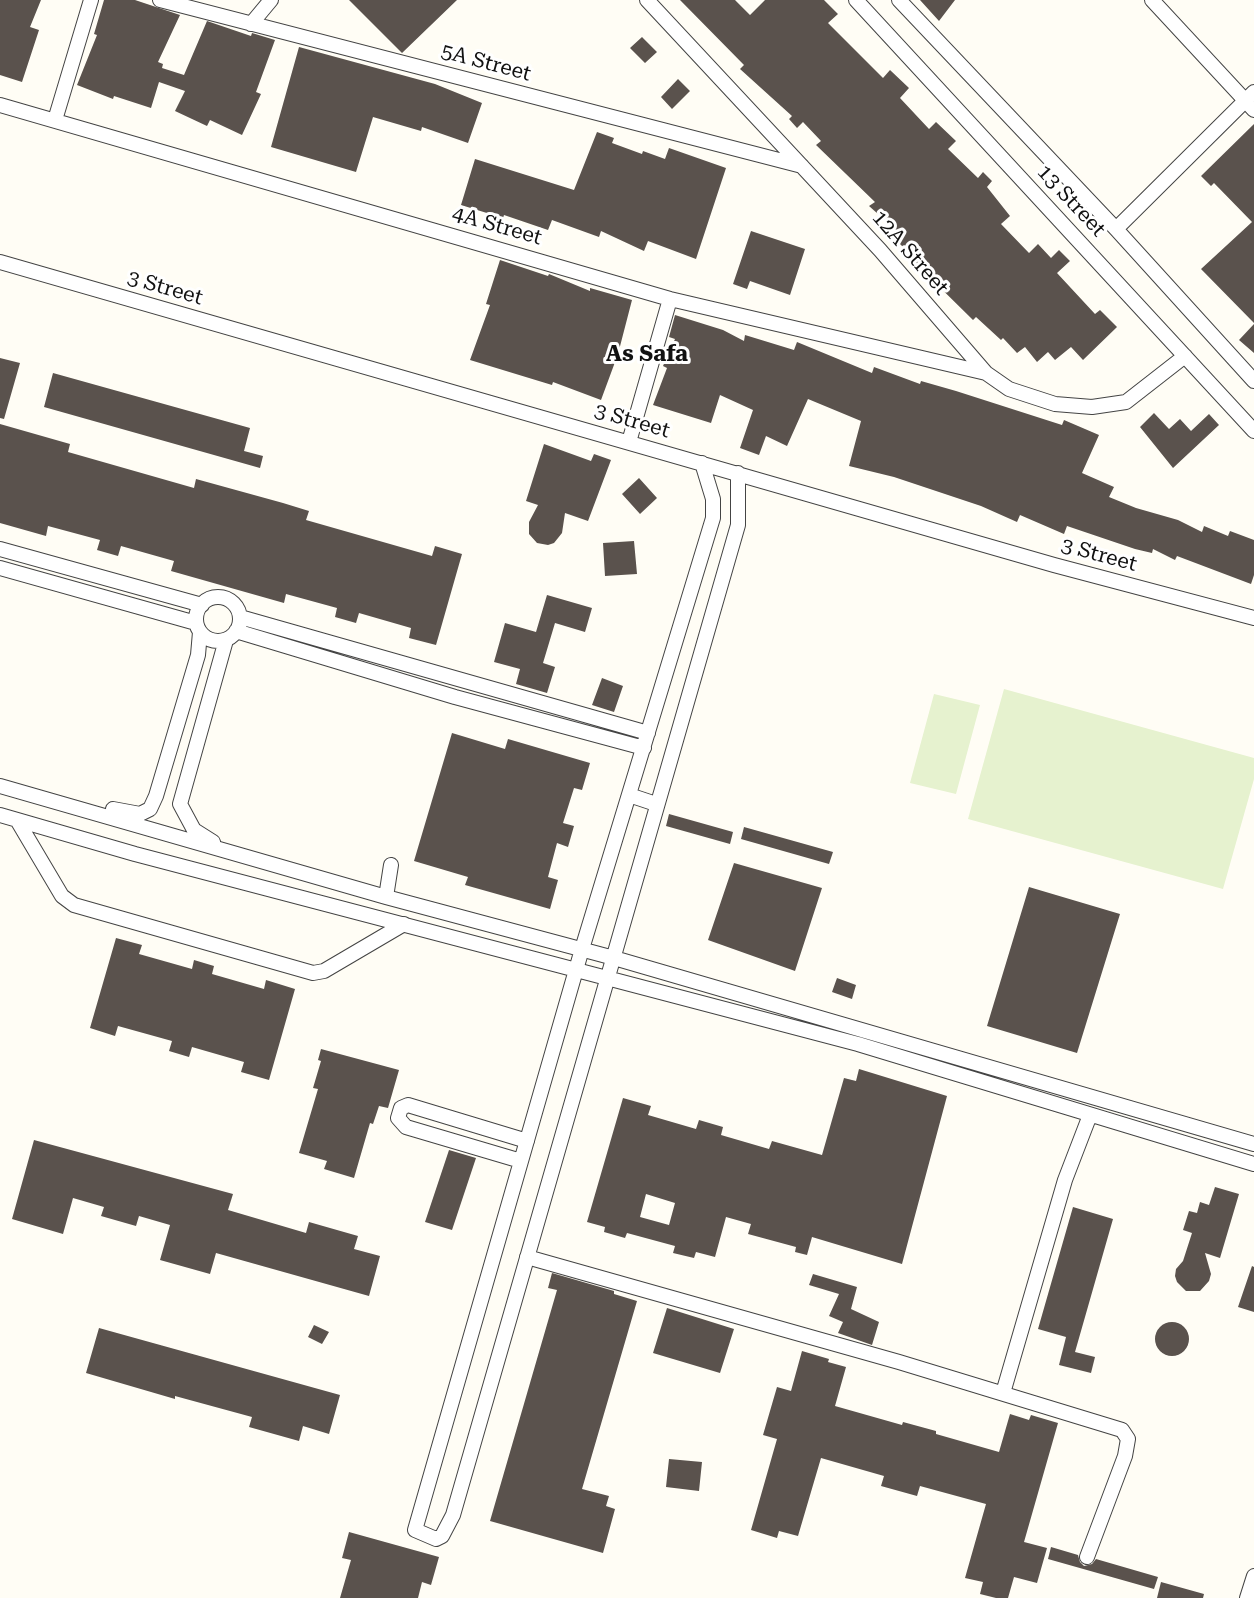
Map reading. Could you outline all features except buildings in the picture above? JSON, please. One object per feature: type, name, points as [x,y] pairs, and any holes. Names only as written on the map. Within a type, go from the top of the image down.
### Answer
[{"type":"street","points":[[55,120],[91,0]]},
{"type":"street","name":"5A Street","points":[[160,0],[802,166]]},
{"type":"street","points":[[251,24],[271,0]]},
{"type":"street","name":"12A Street","points":[[647,0],[880,250],[986,373],[1009,389],[1055,404],[1092,407],[1126,402],[1185,356]]},
{"type":"street","name":"13 Street","points":[[856,0],[1254,431]]},
{"type":"street","name":"13 Street","points":[[899,0],[1116,229],[1254,381]]},
{"type":"street","points":[[1116,229],[1251,101],[1152,0]]},
{"type":"street","name":"4A Street","points":[[0,105],[670,298],[986,373]]},
{"type":"street","name":"3 Street","points":[[0,262],[1054,565],[1254,618]]},
{"type":"street","points":[[629,442],[670,298]]},
{"type":"street","points":[[702,463],[713,499],[713,518],[582,949],[415,1530],[436,1539],[442,1536],[453,1515],[738,525],[738,473]]},
{"type":"street","points":[[713,518],[738,525]]},
{"type":"street","points":[[0,549],[202,605]]},
{"type":"street","points":[[0,568],[198,627],[207,639],[217,641],[231,635],[644,748]]},
{"type":"street","points":[[83,809],[104,806],[140,814],[150,809],[156,796],[198,655],[197,613],[202,605],[220,597],[229,600],[236,607],[240,617],[231,635],[180,804],[194,830],[225,850]]},
{"type":"street","points":[[240,617],[648,733]]},
{"type":"street","points":[[676,641],[702,647]]},
{"type":"street","points":[[0,786],[386,897],[614,958],[1254,1144]]},
{"type":"street","points":[[629,795],[657,804]]},
{"type":"street","points":[[0,815],[135,854],[577,968],[858,1044],[1254,1164]]},
{"type":"street","points":[[17,820],[62,896],[74,905],[313,973],[324,971],[404,924]]},
{"type":"street","points":[[386,897],[391,865]]},
{"type":"street","points":[[858,1044],[862,1029]]},
{"type":"street","points":[[1077,1110],[1083,1093]]},
{"type":"street","points":[[521,1161],[406,1128],[398,1118],[401,1108],[408,1105],[527,1141]]},
{"type":"street","points":[[1004,1388],[1065,1180],[1090,1115]]},
{"type":"street","points":[[527,1257],[1004,1388],[1122,1430],[1128,1439],[1125,1456],[1087,1557]]},
{"type":"street","points":[[1247,1598],[1254,1576]]},
{"type":"green space","points":[[1004,689],[1254,758],[1254,779],[1223,889],[968,819]]},
{"type":"green space","points":[[934,694],[980,705],[956,794],[910,783]]},
{"type":"district","name":"As Safa","points":[[647,355]]}]
